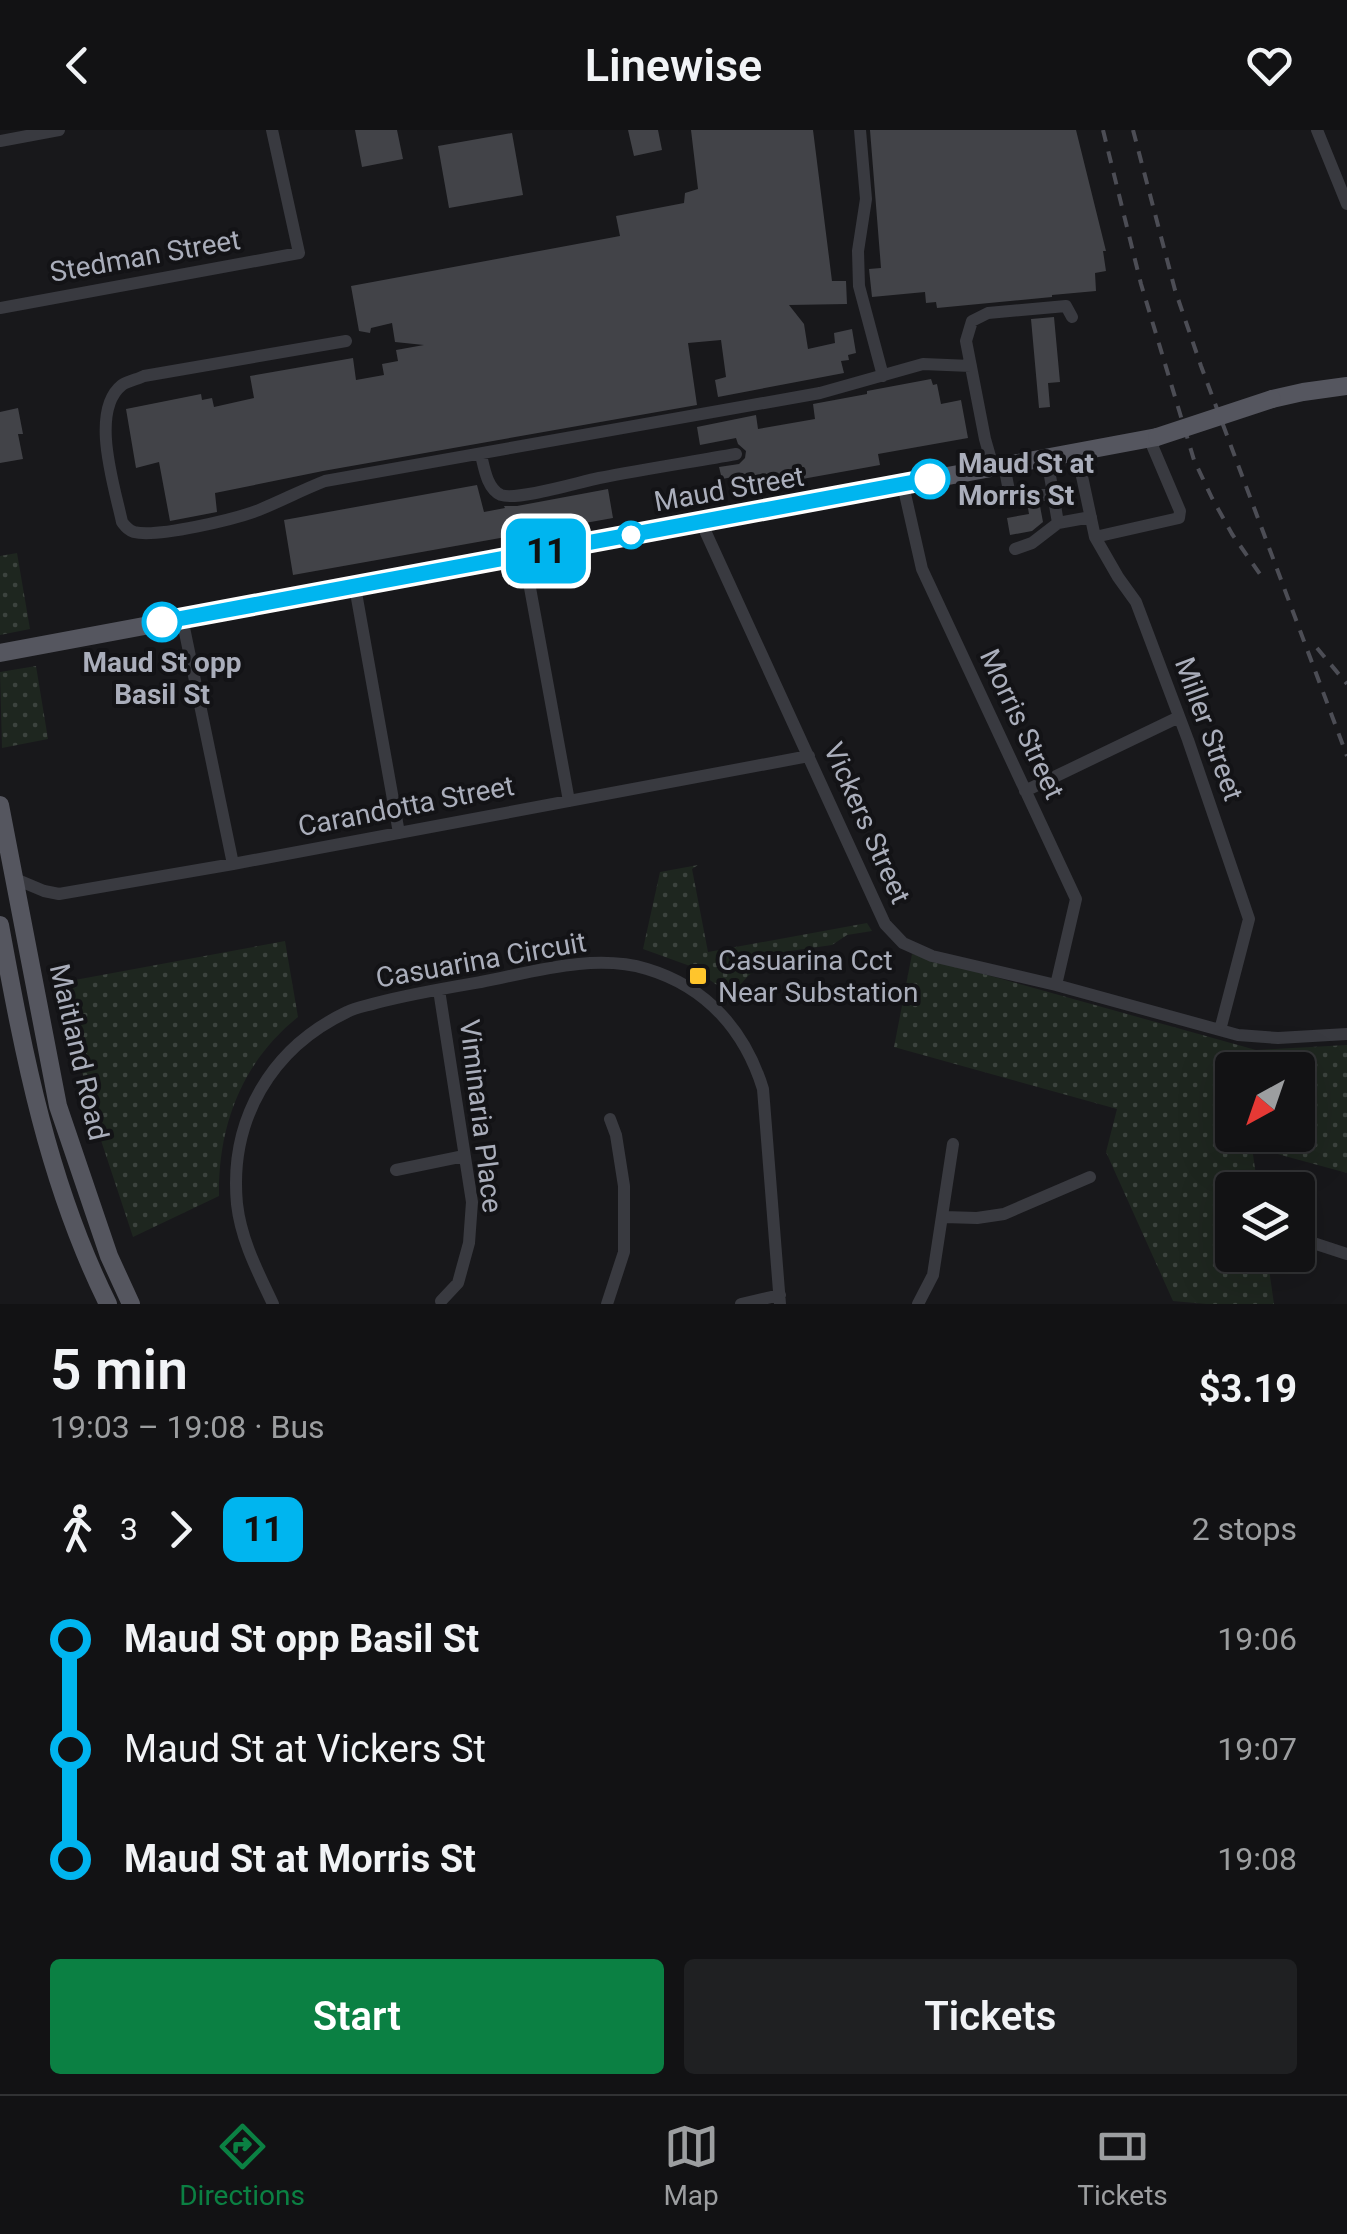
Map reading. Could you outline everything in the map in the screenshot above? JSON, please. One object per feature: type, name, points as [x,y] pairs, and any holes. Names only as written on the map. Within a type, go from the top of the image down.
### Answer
[{"type":"main road","name":"Maud Street","points":[[0,653],[1153,438],[1272,399],[1347,386]]},
{"type":"main road","name":"Maitland Road","points":[[0,805],[58,1106],[90,1203],[131,1304]]},
{"type":"main road","name":"Maitland Road","points":[[0,925],[25,1058],[50,1160],[68,1213],[108,1304]]},
{"type":"street","points":[[0,141],[59,130]]},
{"type":"street","name":"Stedman Street","points":[[0,308],[299,253],[272,130]]},
{"type":"street","points":[[860,130],[866,199],[858,252],[859,286],[883,376]]},
{"type":"street","points":[[1317,130],[1347,204]]},
{"type":"street","points":[[1053,493],[1011,501],[985,439],[966,341],[972,321],[988,313],[1066,306],[1072,317]]},
{"type":"street","points":[[346,341],[144,376],[123,385],[107,412],[105,435],[122,522],[131,531],[162,532],[257,510],[325,481],[820,393],[923,364],[971,366]]},
{"type":"street","points":[[1094,538],[1178,518],[1180,512],[1153,438]]},
{"type":"street","name":"Miller Street","points":[[1077,453],[1094,538],[1136,602],[1250,919],[1220,1030]]},
{"type":"street","points":[[481,455],[494,489],[501,495],[518,496],[736,454]]},
{"type":"street","points":[[1047,458],[1058,523]]},
{"type":"street","name":"Morris Street","points":[[902,485],[922,570],[1076,899],[1056,985]]},
{"type":"street","points":[[1015,548],[1032,543],[1058,523],[1090,517]]},
{"type":"street","name":"Vickers Street","points":[[701,522],[884,924],[903,943],[932,956],[1238,1035],[1278,1038],[1347,1034]]},
{"type":"street","points":[[524,555],[569,801]]},
{"type":"street","points":[[355,587],[398,832]]},
{"type":"street","points":[[182,618],[233,864]]},
{"type":"street","points":[[1025,791],[1179,717]]},
{"type":"street","name":"Carandotta Street","points":[[13,878],[44,892],[59,894],[809,756]]},
{"type":"street","name":"Casuarina Circuit","points":[[274,1304],[248,1250],[237,1206],[237,1162],[250,1110],[276,1066],[300,1041],[348,1010],[585,963],[644,968],[698,993],[741,1037],[755,1063],[763,1089],[780,1300],[741,1304]]},
{"type":"street","name":"Viminaria Place","points":[[438,990],[472,1202],[470,1244],[458,1283],[441,1301]]},
{"type":"street","points":[[607,1304],[624,1252],[624,1186],[610,1119]]},
{"type":"street","points":[[918,1304],[933,1276],[953,1144]]},
{"type":"street","points":[[396,1170],[464,1156]]},
{"type":"street","points":[[944,1216],[977,1218],[1004,1214],[1090,1177]]},
{"type":"street","points":[[1315,1244],[1347,1254]]},
{"type":"shaded area","points":[[17,553],[30,629],[0,635],[0,556]]},
{"type":"shaded area","points":[[36,666],[48,739],[2,748],[0,672]]},
{"type":"shaded area","points":[[698,865],[692,869],[708,952],[867,923],[872,931],[847,935],[832,945],[790,951],[749,975],[731,995],[690,966],[643,949],[660,872]]},
{"type":"shaded area","points":[[285,941],[298,1017],[262,1054],[237,1097],[223,1144],[219,1196],[133,1237],[88,1101],[64,982]]},
{"type":"shaded area","points":[[912,954],[1256,1050],[1347,1045],[1347,1173],[1270,1152],[1315,1152],[1315,1052],[1215,1052],[1215,1152],[1253,1152],[1255,1172],[1215,1172],[1215,1272],[1269,1272],[1274,1304],[1173,1301],[1106,1152],[1117,1109],[894,1047]]},
{"type":"building","points":[[355,130],[397,130],[403,159],[362,167]]},
{"type":"building","points":[[628,130],[658,130],[662,150],[634,156]]},
{"type":"building","points":[[691,130],[813,130],[832,281],[846,281],[847,304],[789,305],[804,324],[808,349],[835,343],[834,333],[852,329],[856,353],[841,361],[844,373],[718,397],[715,380],[726,377],[721,340],[688,343],[697,405],[215,493],[217,512],[170,521],[159,462],[136,468],[126,409],[201,394],[202,400],[212,398],[214,407],[254,398],[250,376],[353,358],[356,380],[384,375],[382,364],[398,361],[396,350],[424,345],[395,342],[392,323],[371,328],[370,333],[359,331],[351,286],[620,236],[616,216],[684,203],[685,193],[698,189]]},
{"type":"building","points":[[870,130],[1076,130],[1106,251],[1106,271],[1095,273],[1096,291],[937,308],[936,302],[926,303],[925,292],[872,297],[869,269],[881,268]]},
{"type":"building","points":[[512,133],[523,195],[449,208],[438,146]]},
{"type":"building","points":[[1054,317],[1060,382],[1048,383],[1050,407],[1039,408],[1031,319]]},
{"type":"building","points":[[931,379],[933,385],[937,384],[941,404],[961,400],[968,438],[878,454],[880,465],[747,489],[744,475],[722,479],[719,467],[739,464],[745,458],[746,451],[736,438],[700,445],[697,427],[756,415],[758,429],[815,419],[813,404]]},
{"type":"building","points":[[18,408],[23,459],[0,463],[0,412]]},
{"type":"building","points":[[477,485],[484,512],[608,489],[613,518],[293,575],[284,520]]},
{"type":"building","points":[[1040,506],[1043,522],[1032,531],[1010,535],[1007,518],[1029,514],[1028,508]]},
{"type":"railway","points":[[1103,130],[1141,284],[1194,460],[1232,534],[1262,577]]},
{"type":"railway","points":[[1133,130],[1175,290],[1347,756]]},
{"type":"railway","points":[[1317,648],[1347,684]]},
{"type":"bus line","name":"11","points":[[162,622],[930,479]]},
{"type":"place","name":"Maud St at Morris St","points":[[930,479]]},
{"type":"place","name":"Maud St opp Basil St","points":[[162,622]]},
{"type":"place","name":"Casuarina Cct Near Substation","points":[[698,976]]}]
